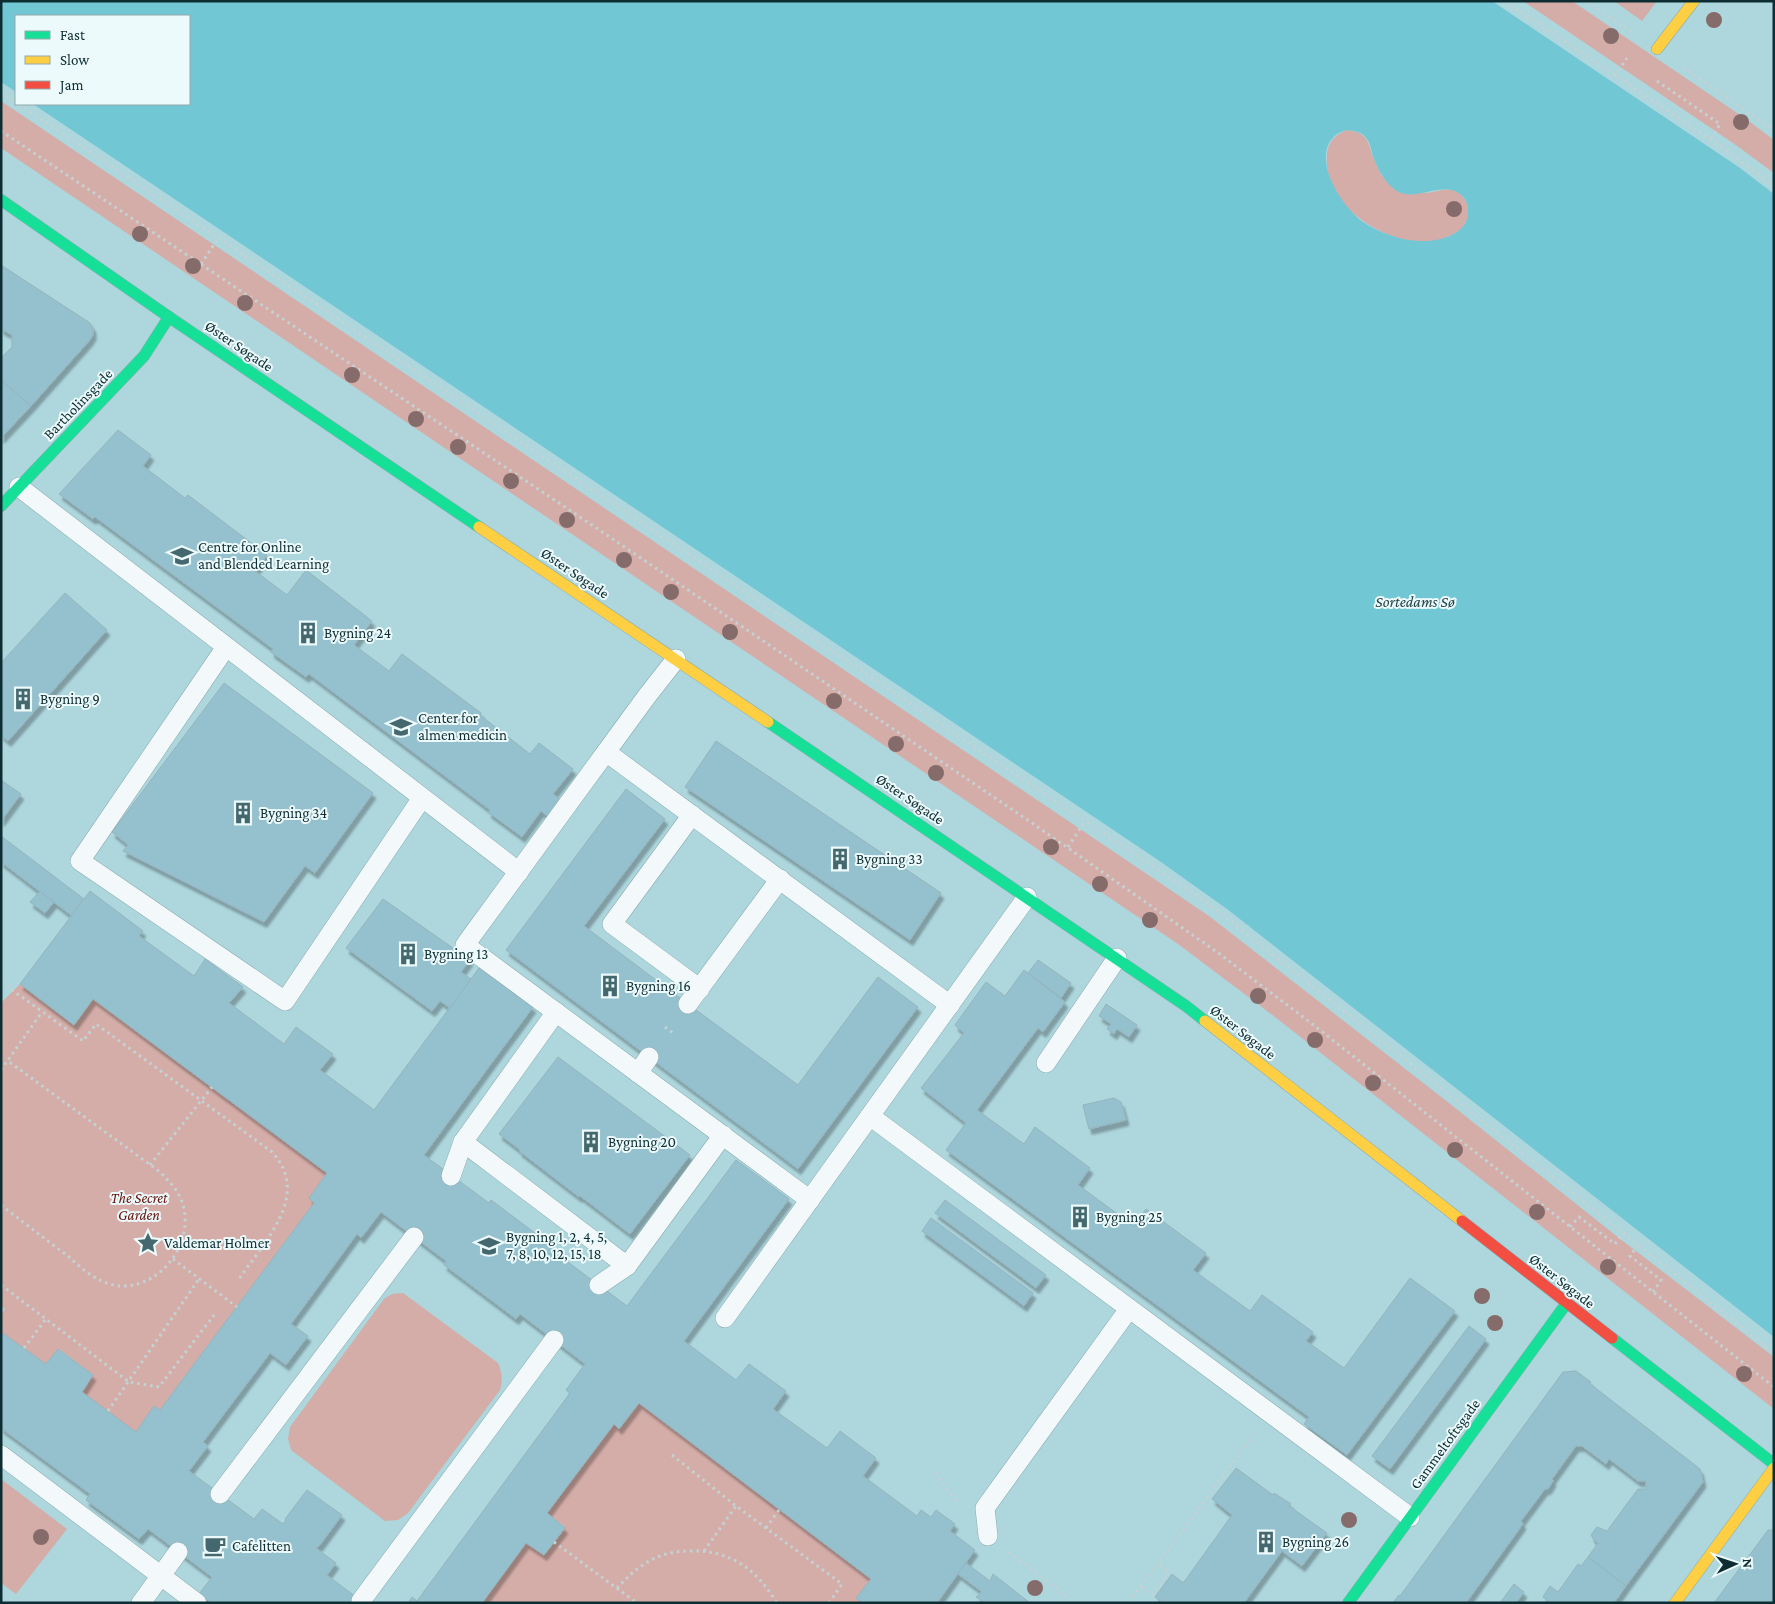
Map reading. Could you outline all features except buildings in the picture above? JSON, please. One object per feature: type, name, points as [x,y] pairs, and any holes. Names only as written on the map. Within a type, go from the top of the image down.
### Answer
[{"type":"street","points":[[1656,49],[1694,1]]},
{"type":"street","name":"Øster Søgade","points":[[1,200],[169,317],[1186,1006],[1566,1304],[1774,1464]]},
{"type":"street","name":"Bartholinsgade","points":[[1,506],[144,356],[169,317]]},
{"type":"street","name":"Gammeltoftsgade","points":[[1348,1603],[1566,1304]]},
{"type":"street","points":[[1675,1603],[1774,1468]]},
{"type":"lane","points":[[19,487],[519,872]]},
{"type":"lane","points":[[226,646],[80,861],[285,1001],[422,798]]},
{"type":"lane","points":[[676,659],[465,945],[810,1200]]},
{"type":"lane","points":[[606,752],[950,1005]]},
{"type":"lane","points":[[692,815],[612,924],[700,989]]},
{"type":"lane","points":[[688,1004],[780,879]]},
{"type":"lane","points":[[725,1318],[1027,897]]},
{"type":"lane","points":[[1046,1063],[1117,958]]},
{"type":"lane","points":[[451,1176],[462,1142],[556,1012]]},
{"type":"lane","points":[[638,1072],[649,1057]]},
{"type":"lane","points":[[870,1116],[1410,1517]]},
{"type":"lane","points":[[599,1285],[627,1266],[723,1135]]},
{"type":"lane","points":[[462,1142],[627,1266]]},
{"type":"lane","points":[[220,1494],[414,1237]]},
{"type":"lane","points":[[988,1536],[985,1508],[1130,1309]]},
{"type":"lane","points":[[361,1601],[554,1340]]},
{"type":"lane","points":[[1,1455],[197,1603]]},
{"type":"lane","points":[[141,1603],[178,1552]]},
{"type":"path","points":[[1505,1],[1710,140],[1774,186]]},
{"type":"path","points":[[1615,76],[1630,53]]},
{"type":"path","points":[[1649,76],[1720,124],[1710,140]]},
{"type":"path","points":[[1,92],[15,101]]},
{"type":"path","points":[[21,105],[1213,907],[1774,1353]]},
{"type":"path","points":[[1,131],[595,527],[1218,952],[1774,1387]]},
{"type":"path","points":[[201,264],[219,237]]},
{"type":"path","points":[[1068,848],[1085,821]]},
{"type":"path","points":[[1,982],[83,1041],[96,1024],[272,1152],[282,1162],[287,1175],[286,1205],[279,1222],[239,1279]]},
{"type":"path","points":[[1,1070],[42,1012]]},
{"type":"path","points":[[666,1027],[673,1033]]},
{"type":"path","points":[[1,1205],[98,1279],[119,1286],[138,1284],[158,1275],[173,1259],[182,1242],[185,1222],[183,1203],[173,1185],[8,1061]]},
{"type":"path","points":[[150,1166],[212,1087]]},
{"type":"path","points":[[1570,1228],[1579,1217],[1615,1244],[1623,1233]]},
{"type":"path","points":[[1638,1245],[1630,1256],[1661,1280],[1653,1292]]},
{"type":"path","points":[[173,1259],[236,1307]]},
{"type":"path","points":[[108,1412],[199,1279]]},
{"type":"path","points":[[1,1285],[129,1382],[159,1387],[214,1315]]},
{"type":"path","points":[[24,1348],[46,1319]]},
{"type":"path","points":[[1129,1603],[1247,1444]]},
{"type":"path","points":[[672,1456],[842,1584],[829,1603]]},
{"type":"path","points":[[935,1473],[958,1505]]},
{"type":"path","points":[[704,1550],[736,1506]]},
{"type":"path","points":[[766,1528],[779,1510]]},
{"type":"path","points":[[988,1536],[1075,1603]]},
{"type":"path","points":[[554,1542],[637,1603]]},
{"type":"path","points":[[617,1588],[634,1571],[656,1558],[679,1551],[704,1550],[728,1556],[749,1569],[767,1586],[777,1603]]},
{"type":"path","points":[[1141,1587],[1152,1595],[1162,1585],[1170,1571],[1158,1562]]},
{"type":"path","points":[[803,1603],[809,1603]]},
{"type":"green space","points":[[1523,1],[1572,1],[1746,119],[1774,140],[1774,173],[1733,143]]},
{"type":"green space","points":[[1614,1],[1657,1],[1642,21]]},
{"type":"green space","points":[[1,101],[1209,916],[1619,1238],[1774,1357],[1774,1409],[1275,1017],[1178,944],[1,148]]},
{"type":"green space","points":[[1347,130],[1359,133],[1366,138],[1382,176],[1410,189],[1424,193],[1441,190],[1454,190],[1458,192],[1468,207],[1467,220],[1464,225],[1450,236],[1421,242],[1385,233],[1368,224],[1352,212],[1339,198],[1331,182],[1327,165],[1327,152],[1330,143]]},
{"type":"green space","name":"The Secret Garden","points":[[20,984],[74,1025],[93,999],[327,1173],[309,1198],[314,1203],[160,1410],[154,1406],[136,1432],[82,1392],[93,1375],[59,1349],[46,1364],[1,1332],[1,1314],[5,1309],[1,1306],[1,1003]]},
{"type":"green space","points":[[403,1293],[498,1363],[502,1383],[500,1390],[408,1513],[398,1520],[385,1521],[291,1450],[288,1439],[290,1427],[384,1299],[392,1294]]},
{"type":"green space","points":[[639,1403],[871,1579],[857,1598],[862,1603],[482,1603],[526,1543],[544,1555],[565,1527],[547,1513],[614,1424]]},
{"type":"green space","points":[[1,1479],[67,1529],[16,1594],[1,1583]]},
{"type":"water","name":"Sortedams Sø","points":[[1,1],[1492,1],[1740,168],[1774,194],[1774,1337],[1227,909],[1161,862],[34,105],[190,105],[190,15],[15,15],[15,91],[1,82]],"holes":[[[1347,130],[1358,132],[1369,142],[1380,172],[1394,189],[1401,193],[1409,194],[1442,189],[1462,195],[1468,207],[1467,218],[1459,231],[1436,240],[1420,241],[1406,239],[1376,229],[1355,215],[1346,205],[1331,181],[1326,155],[1329,143],[1337,134]]]},
{"type":"traffic: fast","points":[[1,200],[169,317],[479,527]]},
{"type":"traffic: fast","points":[[1,506],[144,356],[169,317]]},
{"type":"traffic: fast","points":[[768,722],[1186,1006],[1205,1021]]},
{"type":"traffic: fast","points":[[1348,1603],[1566,1304]]},
{"type":"traffic: fast","points":[[1612,1338],[1774,1464]]},
{"type":"traffic: slow","points":[[1657,49],[1694,1]]},
{"type":"traffic: slow","points":[[479,527],[768,722]]},
{"type":"traffic: slow","points":[[1205,1021],[1462,1221]]},
{"type":"traffic: slow","points":[[1675,1603],[1774,1468]]},
{"type":"traffic: jam","points":[[1462,1221],[1612,1338]]},
{"type":"place","name":"Centre for Online and Blended Learning","points":[[182,556]]},
{"type":"place","name":"Bygning 24","points":[[308,633]]},
{"type":"place","name":"Bygning 9","points":[[23,699]]},
{"type":"place","name":"Center for almen medicin","points":[[401,727]]},
{"type":"place","name":"Bygning 34","points":[[243,813]]},
{"type":"place","name":"Bygning 33","points":[[840,859]]},
{"type":"place","name":"Bygning 13","points":[[408,954]]},
{"type":"place","name":"Bygning 16","points":[[610,986]]},
{"type":"place","name":"Bygning 20","points":[[591,1142]]},
{"type":"place","name":"Bygning 25","points":[[1080,1217]]},
{"type":"place","name":"Valdemar Holmer","points":[[148,1243]]},
{"type":"place","name":"Bygning 1, 2, 4, 5, 7, 8, 10, 12, 15, 18","points":[[489,1246]]},
{"type":"place","name":"Bygning 26","points":[[1266,1542]]},
{"type":"place","name":"Cafelitten","points":[[215,1546]]}]
